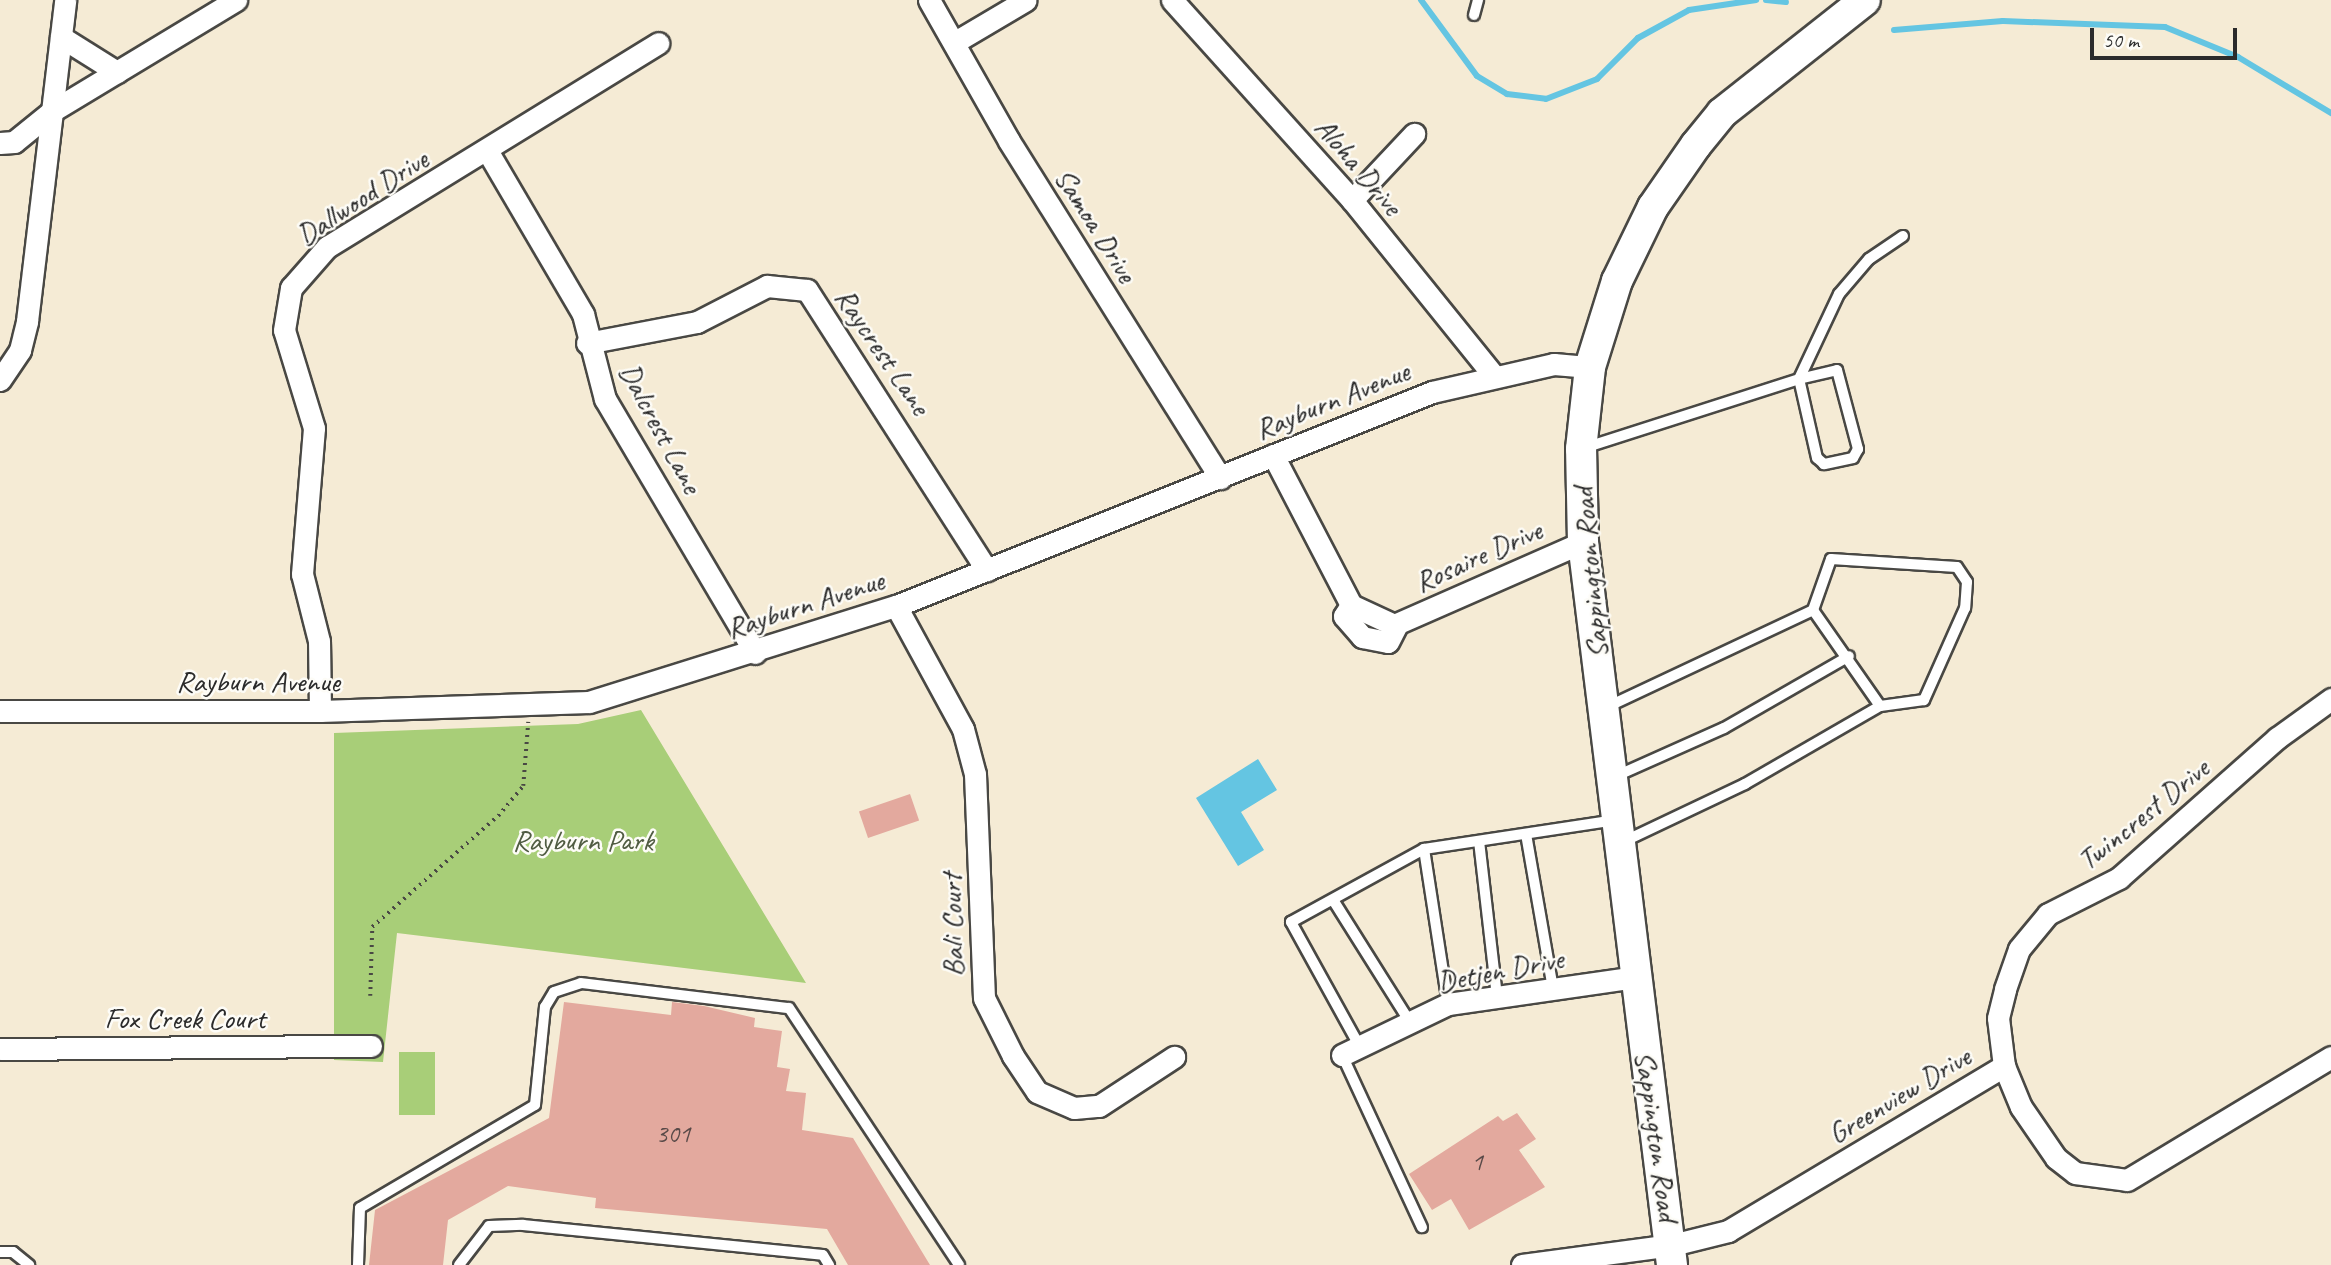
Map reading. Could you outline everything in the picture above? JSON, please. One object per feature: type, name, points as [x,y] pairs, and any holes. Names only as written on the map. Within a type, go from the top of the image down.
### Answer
[{"type":"main road","name":"Sappington Road","points":[[1676,1259],[1635,977],[1583,542],[1581,449],[1590,367],[1617,281],[1653,206],[1696,145],[1732,104],[1865,0]]},
{"type":"street","points":[[0,380],[20,349],[27,321],[65,0]]},
{"type":"street","points":[[0,143],[14,142],[52,111],[236,0]]},
{"type":"street","name":"Samoa Drive","points":[[929,0],[1009,141],[1220,478]]},
{"type":"street","points":[[955,42],[1026,0]]},
{"type":"street","name":"Aloha Drive","points":[[1172,0],[1352,200],[1494,376]]},
{"type":"street","points":[[61,37],[117,72]]},
{"type":"street","name":"Dallwood Drive","points":[[320,711],[319,641],[303,573],[314,428],[284,330],[285,306],[301,272],[327,247],[488,152],[658,43]]},
{"type":"street","points":[[1352,200],[1413,134]]},
{"type":"street","name":"Dalcrest Lane","points":[[488,152],[583,314],[587,343],[605,399],[755,653]]},
{"type":"street","name":"Raycrest Lane","points":[[587,343],[697,322],[767,286],[807,290],[987,570]]},
{"type":"street","name":"Rayburn Avenue","points":[[0,711],[320,711],[589,702],[755,653],[896,606],[1432,392],[1554,363],[1590,367]]},
{"type":"street","name":"Rosaire Drive","points":[[1273,455],[1351,606],[1397,624],[1583,542]]},
{"type":"street","name":"Bali Court","points":[[896,606],[963,729],[975,774],[984,998],[1013,1056],[1037,1092],[1074,1108],[1098,1106],[1174,1057]]},
{"type":"street","name":"Twincrest Drive","points":[[2004,1066],[1998,1018],[2005,989],[2019,949],[2048,914],[2119,878],[2277,738],[2331,699]]},
{"type":"street","name":"Detjen Drive","points":[[1351,1051],[1448,1004],[1635,977]]},
{"type":"street","name":"Fox Creek Court","points":[[0,1049],[371,1046]]},
{"type":"street","name":"Greenview Drive","points":[[1522,1265],[1676,1259],[1728,1231],[2004,1066],[2021,1107],[2056,1158],[2075,1172],[2127,1180],[2331,1057]]},
{"type":"lane","points":[[1474,15],[1478,0]]},
{"type":"lane","points":[[1581,449],[1799,379],[1838,370],[1858,449],[1853,458],[1836,464],[1817,458],[1799,379],[1839,294],[1869,259],[1903,236]]},
{"type":"lane","points":[[1422,1227],[1351,1051],[1289,928],[1423,849],[1526,834],[1618,832],[1745,784],[1880,706],[1924,700],[1965,608],[1967,582],[1956,567],[1831,559],[1813,610],[1604,708]]},
{"type":"lane","points":[[1813,610],[1849,656],[1880,706]]},
{"type":"lane","points":[[1612,778],[1724,728],[1849,656]]},
{"type":"lane","points":[[1526,834],[1553,989]]},
{"type":"lane","points":[[1479,841],[1497,997]]},
{"type":"lane","points":[[1423,849],[1448,1004]]},
{"type":"lane","points":[[1335,903],[1410,1022]]},
{"type":"lane","points":[[358,1265],[360,1208],[535,1105],[545,1007],[554,992],[581,983],[789,1008],[959,1265]]},
{"type":"lane","points":[[459,1265],[489,1226],[523,1225],[824,1255],[829,1265]]},
{"type":"lane","points":[[0,1252],[13,1252],[29,1265]]},
{"type":"path","points":[[370,996],[372,927],[498,816],[523,786],[527,704]]},
{"type":"green space","name":"Rayburn Park","points":[[641,710],[806,983],[397,933],[383,1062],[334,1060],[334,733],[578,724]]},
{"type":"green space","points":[[399,1052],[435,1052],[435,1115],[399,1115]]},
{"type":"water","points":[[1258,759],[1277,790],[1241,812],[1264,850],[1238,866],[1196,798]]},
{"type":"building","points":[[910,794],[919,820],[868,838],[859,812]]},
{"type":"building","points":[[564,1002],[671,1015],[672,1002],[704,1006],[755,1018],[754,1027],[782,1031],[777,1067],[790,1069],[786,1091],[806,1093],[802,1130],[853,1138],[930,1265],[848,1265],[827,1229],[595,1208],[596,1198],[508,1186],[448,1220],[443,1265],[369,1265],[375,1210],[549,1118]]},
{"type":"building","points":[[1517,1113],[1536,1139],[1519,1150],[1545,1187],[1469,1230],[1451,1199],[1432,1210],[1409,1174],[1498,1116],[1503,1121]]},
{"type":"waterway","points":[[1421,0],[1477,76],[1507,94],[1546,99],[1597,79],[1638,38],[1689,10],[1756,0]]},
{"type":"waterway","points":[[1766,0],[1786,2]]},
{"type":"waterway","points":[[1894,30],[2003,21],[2165,27],[2238,57],[2331,113]]}]
